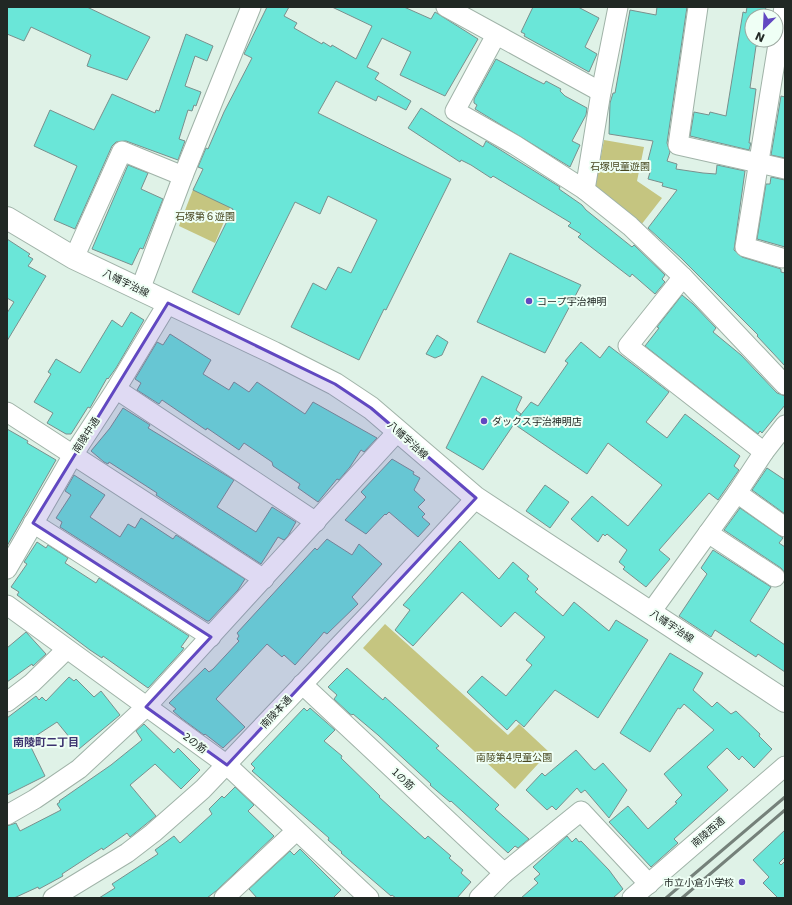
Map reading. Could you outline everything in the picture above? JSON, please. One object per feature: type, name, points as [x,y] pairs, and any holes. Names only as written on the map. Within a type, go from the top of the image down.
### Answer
[{"type":"main road","name":"八幡宇治線","points":[[7,218],[74,258],[274,353],[335,384],[371,408],[476,498],[785,700]]},
{"type":"street","points":[[140,290],[183,176],[251,7]]},
{"type":"street","points":[[446,7],[601,92]]},
{"type":"street","points":[[585,190],[601,92],[618,7]]},
{"type":"street","points":[[698,7],[678,145],[785,169]]},
{"type":"street","points":[[782,258],[745,247],[760,163],[784,7]]},
{"type":"street","points":[[496,35],[455,112],[515,145],[585,190],[630,226],[683,277],[785,385]]},
{"type":"street","points":[[74,258],[122,151],[183,176]]},
{"type":"street","points":[[683,277],[628,346],[764,452]]},
{"type":"street","name":"南陵中通","points":[[7,569],[73,455],[116,389],[168,303]]},
{"type":"street","points":[[116,389],[316,522]]},
{"type":"street","points":[[7,412],[264,580]]},
{"type":"street","points":[[651,612],[737,493],[764,452],[784,430]]},
{"type":"street","points":[[7,815],[35,799],[79,769],[146,708],[398,431]]},
{"type":"street","points":[[737,493],[785,527]]},
{"type":"street","name":"南陵本通","points":[[53,898],[98,872],[153,833],[203,789],[376,607],[476,498]]},
{"type":"street","points":[[33,523],[211,637]]},
{"type":"street","points":[[708,533],[775,577]]},
{"type":"street","name":"2の筋","points":[[7,606],[146,708],[227,765],[360,895]]},
{"type":"street","points":[[7,702],[32,683],[67,649]]},
{"type":"street","name":"1の筋","points":[[302,684],[504,873]]},
{"type":"street","name":"南陵西通","points":[[632,898],[785,766]]},
{"type":"street","points":[[479,898],[504,873],[581,811],[648,884]]},
{"type":"street","points":[[224,898],[296,831]]},
{"type":"highlighted area","points":[[168,303],[335,384],[371,408],[476,498],[227,765],[146,707],[211,637],[33,523]]},
{"type":"green space","name":"石塚児童遊園","points":[[604,140],[644,147],[637,181],[662,198],[641,225],[595,188]]},
{"type":"green space","name":"石塚第６遊園","points":[[194,187],[232,203],[215,243],[179,226]]},
{"type":"green space","name":"南陵第4児童公園","points":[[385,624],[508,735],[519,724],[549,752],[515,789],[363,648]]},
{"type":"building","points":[[7,7],[87,7],[150,37],[127,80],[87,66],[91,55],[31,27],[24,41],[7,34]]},
{"type":"building","points":[[267,7],[289,7],[284,16],[297,23],[294,28],[322,44],[323,42],[331,47],[332,45],[356,59],[372,26],[332,7],[404,7],[431,19],[435,12],[478,39],[445,96],[400,75],[411,52],[382,38],[367,67],[379,73],[375,79],[411,101],[406,110],[378,96],[376,101],[336,81],[318,113],[451,179],[386,310],[384,309],[359,360],[291,327],[313,283],[326,290],[338,267],[351,273],[377,220],[328,196],[320,214],[295,202],[239,315],[192,292],[233,209],[193,190],[203,169],[198,167],[206,148],[208,149],[224,112],[252,58],[244,54]]},
{"type":"building","points":[[533,7],[578,7],[599,18],[585,47],[597,54],[589,72],[524,36],[525,34],[521,32]]},
{"type":"building","points":[[657,7],[687,7],[667,143],[670,152],[667,161],[677,164],[676,169],[703,173],[716,174],[717,165],[745,171],[734,250],[742,257],[781,269],[781,272],[785,273],[785,366],[757,336],[758,335],[681,258],[648,228],[677,190],[662,186],[663,183],[648,179],[651,169],[646,168],[653,141],[609,134],[610,103],[613,93],[615,93],[630,10],[656,15]]},
{"type":"building","points":[[747,7],[766,7],[766,8]]},
{"type":"building","points":[[743,12],[744,48],[756,48],[750,88],[756,89],[749,150],[690,136],[694,112],[709,115],[710,112],[726,116]]},
{"type":"building","points":[[186,34],[213,46],[207,61],[195,56],[185,86],[201,92],[196,106],[194,105],[192,111],[188,110],[179,139],[185,141],[178,160],[126,141],[116,142],[112,146],[75,229],[54,220],[77,166],[34,146],[50,110],[94,130],[112,94],[155,113],[156,110],[159,111]]},
{"type":"building","points":[[496,59],[544,84],[546,81],[561,89],[560,91],[565,96],[587,108],[586,115],[572,141],[580,145],[570,167],[475,109],[477,105],[474,103],[474,99]]},
{"type":"building","points":[[781,96],[785,97],[785,158],[771,155]]},
{"type":"building","points":[[421,108],[483,147],[486,141],[560,187],[559,189],[582,205],[586,210],[632,247],[634,245],[665,275],[662,279],[665,282],[655,294],[632,274],[630,277],[578,237],[581,234],[568,226],[571,223],[493,176],[491,178],[471,165],[461,160],[460,162],[408,128]]},
{"type":"building","points":[[128,165],[148,173],[141,189],[163,199],[143,249],[140,248],[132,265],[92,249]]},
{"type":"building","points":[[771,177],[785,180],[785,247],[757,239],[766,184],[770,184]]},
{"type":"building","points":[[7,239],[30,254],[28,256],[33,259],[28,266],[46,276],[7,341],[7,313],[14,302],[7,298]]},
{"type":"building","points":[[510,253],[581,285],[545,353],[477,322]]},
{"type":"building","points":[[682,295],[693,304],[716,328],[713,332],[741,355],[777,393],[785,396],[785,405],[762,433],[760,431],[758,434],[645,346],[659,328],[657,327]]},
{"type":"building","points":[[131,312],[144,320],[116,368],[108,379],[107,378],[90,408],[88,407],[71,434],[66,434],[47,423],[53,413],[34,402],[51,374],[48,372],[56,359],[80,373],[112,320],[122,327]]},
{"type":"building","points":[[170,334],[211,360],[203,374],[229,390],[234,382],[249,392],[257,382],[305,414],[313,402],[377,438],[364,452],[361,450],[350,467],[339,480],[337,479],[318,502],[298,488],[300,484],[273,466],[272,462],[244,443],[239,450],[162,400],[159,404],[137,390],[141,383],[135,379],[157,342],[163,345]]},
{"type":"building","points":[[437,335],[448,342],[442,355],[435,358],[426,354]]},
{"type":"building","points":[[581,342],[600,358],[609,346],[669,392],[646,422],[667,438],[685,414],[740,456],[734,466],[739,470],[718,500],[709,493],[659,550],[670,559],[646,587],[623,569],[625,567],[619,562],[627,550],[607,534],[605,536],[603,534],[598,542],[571,519],[592,496],[628,526],[662,485],[608,443],[587,474],[514,424],[483,470],[446,448],[482,376],[522,397],[516,410],[521,414],[519,417],[531,402],[538,406],[568,363],[565,361]]},
{"type":"building","points":[[123,408],[150,425],[148,428],[234,480],[217,507],[256,532],[272,507],[296,522],[288,536],[284,540],[278,537],[261,564],[156,495],[157,493],[109,462],[108,464],[104,462],[91,451],[110,428]]},
{"type":"building","points":[[7,429],[56,460],[7,546]]},
{"type":"building","points":[[392,459],[414,472],[413,474],[420,478],[414,490],[425,500],[418,507],[425,514],[422,517],[430,524],[418,537],[389,512],[386,515],[385,514],[366,534],[345,520],[366,497],[361,492]]},
{"type":"building","points":[[767,468],[785,480],[785,514],[752,490]]},
{"type":"building","points":[[74,475],[105,495],[90,517],[120,537],[128,524],[135,528],[141,518],[173,539],[176,535],[245,579],[238,590],[209,621],[207,621],[60,527],[62,522],[56,518],[71,495],[65,491]]},
{"type":"building","points":[[545,485],[569,502],[550,528],[526,511]]},
{"type":"building","points":[[740,508],[783,538],[779,543],[785,547],[785,573],[781,568],[724,530]]},
{"type":"building","points":[[327,539],[352,555],[359,544],[382,564],[352,597],[358,604],[327,634],[324,632],[295,665],[284,655],[282,657],[267,644],[216,699],[245,727],[223,748],[181,718],[173,711],[176,709],[169,703],[205,668],[209,672],[213,669],[239,641],[237,639],[239,636],[237,633],[315,548],[317,550]]},
{"type":"building","points":[[460,541],[499,579],[513,562],[529,576],[527,579],[538,589],[535,592],[563,616],[574,602],[609,631],[616,620],[648,640],[598,718],[555,690],[524,727],[516,720],[507,730],[467,692],[482,676],[506,696],[532,665],[526,660],[545,637],[515,612],[501,627],[462,592],[413,646],[395,630],[410,610],[403,605]]},
{"type":"building","points":[[37,542],[46,548],[48,545],[68,558],[65,563],[96,583],[99,578],[189,636],[181,647],[184,648],[182,651],[148,688],[103,656],[102,658],[90,650],[17,595],[19,592],[11,587],[27,564],[24,562]]},
{"type":"building","points":[[713,550],[771,587],[750,621],[785,645],[785,672],[758,654],[756,657],[715,630],[711,637],[679,616],[707,574],[701,568]]},
{"type":"building","points":[[26,632],[46,654],[33,666],[32,664],[7,682],[7,648]]},
{"type":"building","points":[[670,653],[703,673],[693,690],[712,707],[717,702],[731,714],[736,711],[760,734],[759,736],[772,749],[754,768],[742,756],[739,760],[727,748],[707,767],[728,790],[674,839],[678,843],[651,867],[609,822],[628,806],[648,829],[677,803],[675,802],[682,795],[664,774],[714,730],[684,704],[680,709],[678,708],[650,752],[620,733]]},
{"type":"building","points":[[347,668],[383,700],[385,697],[439,746],[436,748],[499,805],[495,809],[529,839],[518,848],[515,846],[508,853],[451,801],[450,802],[430,785],[431,784],[378,735],[353,714],[350,714],[334,699],[337,695],[328,687]]},
{"type":"building","points":[[69,677],[74,681],[76,679],[94,697],[101,691],[120,715],[79,749],[57,722],[28,741],[45,776],[7,795],[7,718],[36,696],[39,700],[42,697],[46,701]]},
{"type":"building","points":[[304,708],[307,711],[310,708],[335,730],[324,741],[342,756],[341,758],[380,796],[379,797],[425,839],[428,836],[451,856],[449,858],[463,870],[461,873],[471,882],[457,898],[396,898],[392,895],[391,896],[341,853],[342,852],[328,840],[329,838],[252,771],[255,768],[251,764]]},
{"type":"building","points":[[144,724],[174,753],[178,748],[200,770],[181,789],[155,764],[130,785],[156,816],[130,837],[127,833],[103,850],[102,848],[62,874],[63,876],[39,889],[38,887],[14,898],[7,898],[7,826],[16,823],[20,831],[61,810],[57,804],[60,802],[59,801],[111,765],[142,740],[136,731]]},
{"type":"building","points":[[576,750],[595,770],[603,763],[627,790],[609,818],[585,790],[581,793],[577,788],[556,810],[552,806],[547,810],[526,790],[542,773],[545,776]]},
{"type":"building","points":[[235,787],[254,805],[248,811],[274,836],[216,891],[207,898],[99,898],[115,888],[112,884],[158,854],[155,850],[174,836],[180,843],[212,814],[209,809],[222,796],[224,798]]},
{"type":"building","points":[[785,830],[785,857],[779,863],[781,865],[785,861],[785,898],[778,898],[763,883],[769,877],[753,860]]},
{"type":"building","points":[[567,836],[572,842],[576,838],[579,842],[581,841],[609,870],[623,889],[613,898],[521,898],[538,883],[534,879],[540,874],[533,867]]},
{"type":"building","points":[[300,849],[341,890],[333,898],[257,898],[249,889],[290,851],[294,855]]},
{"type":"railway","points":[[666,898],[785,797]]},
{"type":"railway","points":[[682,898],[785,810]]},
{"type":"place","name":"コープ宇治神明","points":[[529,301]]},
{"type":"place","name":"ダックス宇治神明店","points":[[484,421]]},
{"type":"place","name":"市立小倉小学校","points":[[742,882]]},
{"type":"district","name":"南陵町二丁目","points":[[46,742]]}]
